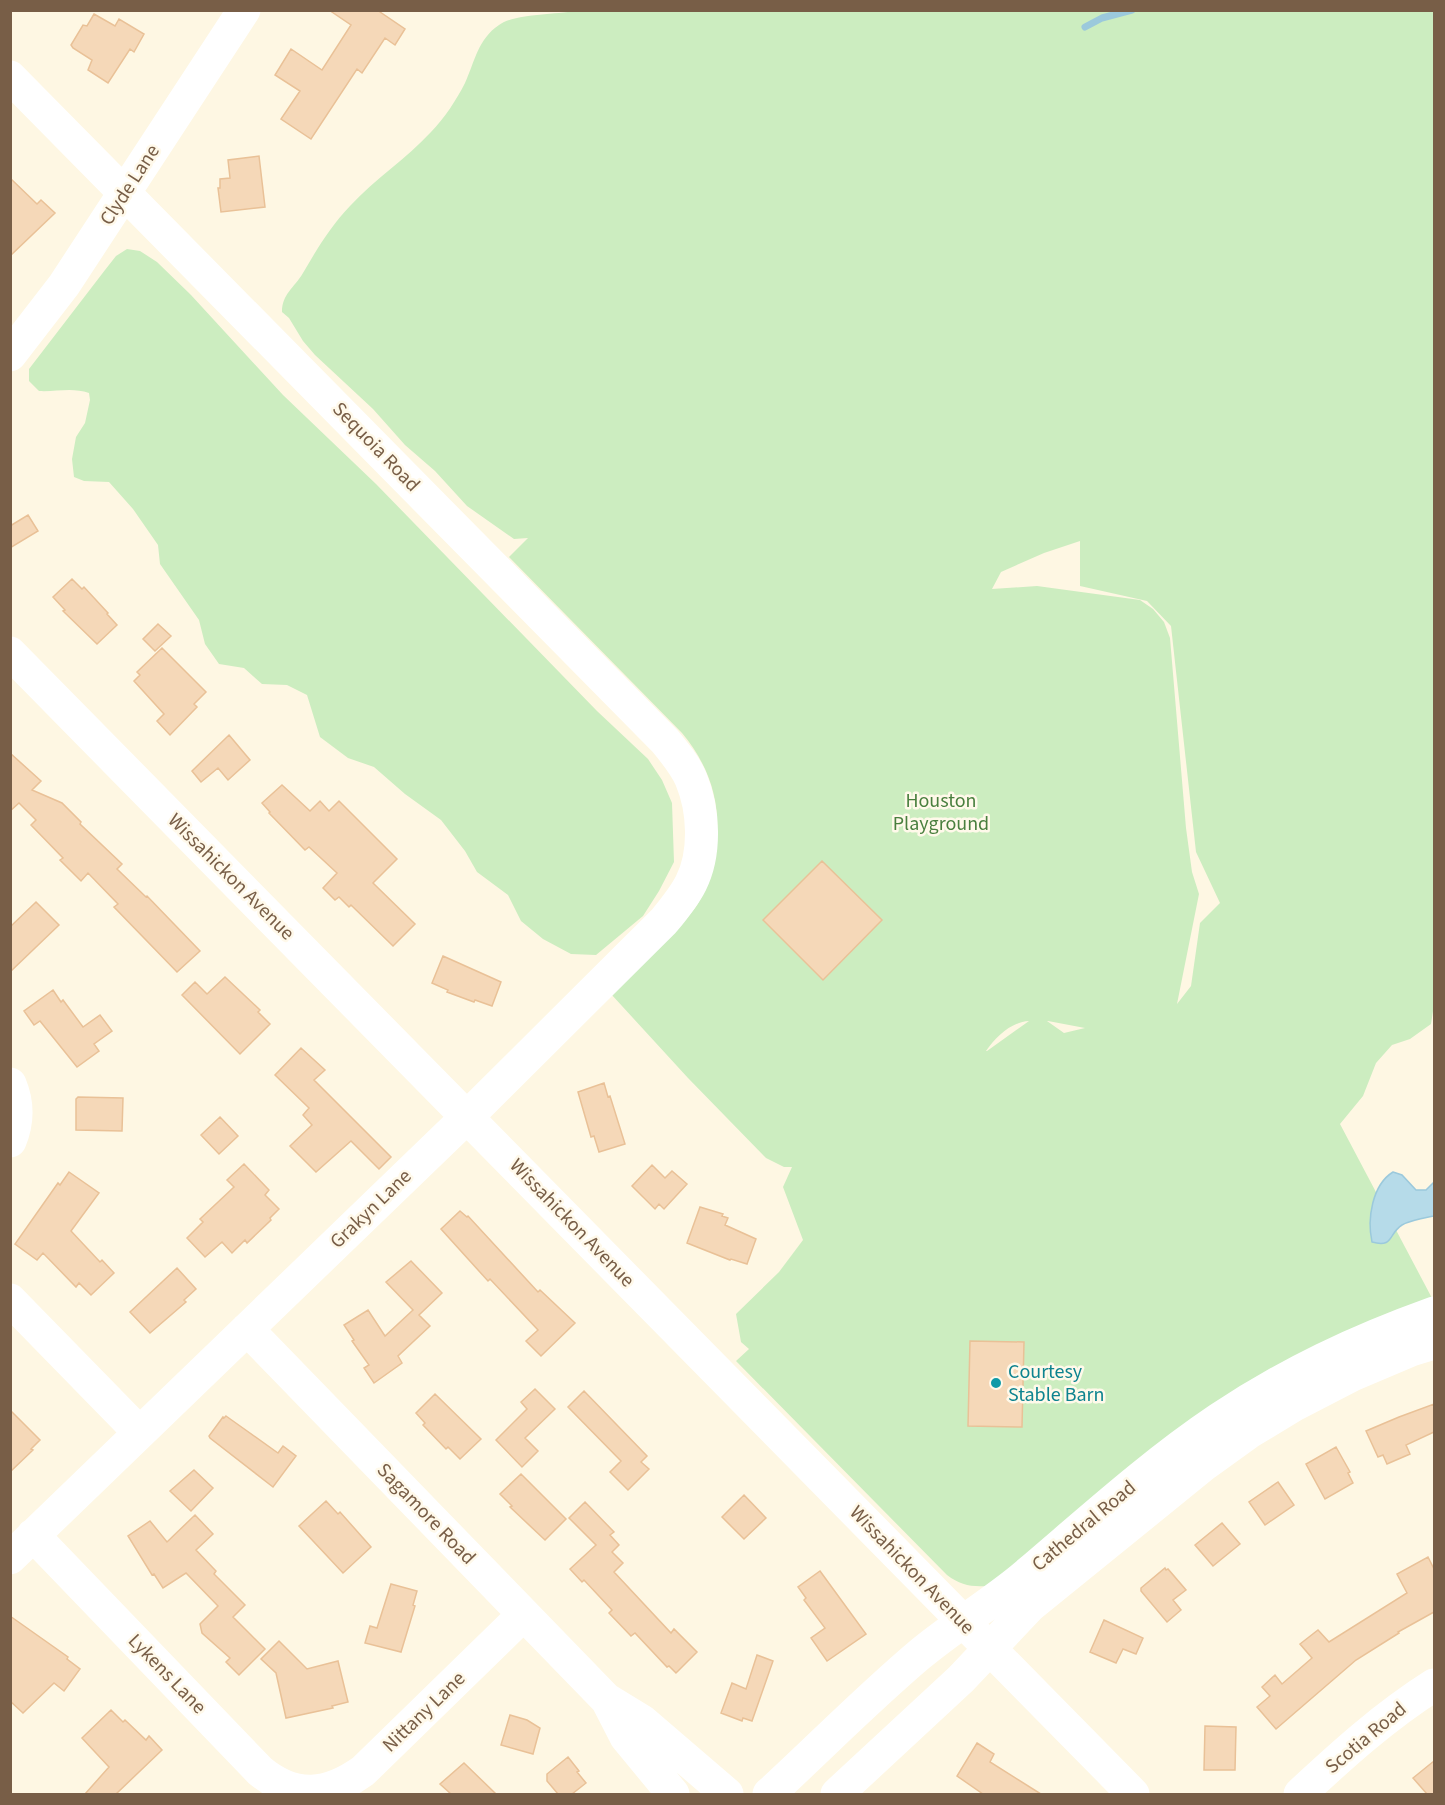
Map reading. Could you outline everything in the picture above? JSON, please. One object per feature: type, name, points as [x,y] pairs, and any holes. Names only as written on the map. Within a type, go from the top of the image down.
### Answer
[{"type":"street","name":"Clyde Lane","points":[[10,355],[64,285],[244,10]]},
{"type":"street","name":"Sequoia Road","points":[[10,76],[665,741],[680,760],[691,780],[700,818],[701,840]]},
{"type":"street","name":"Wissahickon Avenue","points":[[10,652],[1133,1794]]},
{"type":"street","name":"Grakyn Lane","points":[[10,1558],[467,1117],[664,921],[680,902],[692,881],[698,864],[701,840]]},
{"type":"street","points":[[10,1084],[16,1102],[16,1119],[10,1141]]},
{"type":"street","points":[[10,1300],[139,1432]]},
{"type":"street","name":"Cathedral Road","points":[[769,1794],[917,1657],[962,1621],[1000,1596],[1138,1481],[1218,1420],[1264,1390],[1310,1365],[1362,1340],[1434,1313]]},
{"type":"street","name":"Sagamore Road","points":[[247,1329],[606,1699],[642,1721],[727,1794]]},
{"type":"street","name":"Cathedral Road","points":[[837,1794],[961,1679],[1030,1606],[1196,1471],[1248,1433],[1296,1404],[1352,1375],[1411,1350],[1434,1343]]},
{"type":"street","name":"Lykens Lane","points":[[33,1535],[260,1771],[279,1785],[302,1791],[314,1791]]},
{"type":"street","name":"Nittany Lane","points":[[314,1791],[340,1786],[363,1771],[523,1615]]},
{"type":"street","name":"Scotia Road","points":[[1300,1794],[1371,1730],[1402,1705],[1434,1685]]},
{"type":"street","name":"Sagamore Road","points":[[606,1699],[626,1737],[674,1794]]},
{"type":"green space","name":"Houston Playground","points":[[579,10],[1434,11],[1434,1011],[1431,1024],[1410,1039],[1392,1045],[1376,1063],[1363,1096],[1340,1124],[1433,1300],[987,1586],[966,1585],[947,1575],[736,1361],[749,1349],[741,1342],[736,1314],[779,1272],[803,1240],[783,1187],[792,1167],[784,1167],[766,1158],[611,994],[676,931],[695,908],[704,890],[715,851],[717,815],[710,781],[703,765],[682,733],[509,557],[528,538],[514,539],[467,506],[435,471],[405,445],[373,409],[315,355],[289,318],[282,312],[286,296],[324,238],[343,214],[421,142],[445,115],[465,83],[486,37],[499,25],[515,18]],"holes":[[[1080,541],[1080,586],[1147,601],[1171,626],[1196,852],[1220,903],[1200,923],[1191,986],[1177,1004],[1199,894],[1192,872],[1186,828],[1170,638],[1164,622],[1153,609],[1140,600],[1037,586],[992,589],[1001,572],[1044,553]],[[1029,1021],[986,1051],[1005,1031]],[[1047,1021],[1085,1028],[1064,1033]]]},
{"type":"green space","points":[[127,249],[140,251],[157,262],[191,295],[283,395],[376,484],[597,711],[648,759],[662,780],[672,803],[674,862],[643,916],[596,955],[571,954],[543,939],[521,921],[508,895],[477,872],[465,851],[441,820],[405,794],[374,767],[348,758],[320,737],[307,695],[287,685],[262,684],[244,668],[219,664],[205,644],[199,620],[160,564],[158,545],[133,509],[109,482],[84,481],[74,477],[72,459],[76,437],[85,423],[90,400],[89,393],[70,390],[39,391],[29,381],[29,369],[116,256]]},
{"type":"water","points":[[1393,1172],[1402,1175],[1416,1190],[1426,1190],[1434,1182],[1434,1216],[1413,1220],[1402,1225],[1387,1242],[1372,1242],[1370,1223],[1373,1203],[1380,1185]]},
{"type":"building","points":[[329,10],[377,10],[405,29],[395,45],[385,38],[362,73],[357,69],[311,139],[281,119],[300,91],[275,75],[291,49],[322,70],[351,25]]},
{"type":"building","points":[[94,14],[115,26],[119,19],[144,34],[134,52],[130,49],[108,83],[88,70],[92,60],[71,45],[83,25],[87,26]]},
{"type":"building","points":[[259,156],[265,207],[221,212],[218,188],[220,188],[220,179],[230,178],[228,160]]},
{"type":"building","points":[[10,178],[37,204],[41,200],[55,213],[10,256]]},
{"type":"building","points":[[28,515],[38,531],[10,548],[10,526]]},
{"type":"building","points":[[72,579],[82,589],[84,587],[117,625],[97,644],[63,611],[65,610],[53,597]]},
{"type":"building","points":[[158,624],[171,636],[155,651],[143,639]]},
{"type":"building","points":[[162,648],[206,692],[194,704],[197,707],[170,735],[157,721],[164,714],[134,681],[140,675],[137,672]]},
{"type":"building","points":[[229,735],[250,760],[228,780],[218,768],[201,782],[192,771]]},
{"type":"building","points":[[10,753],[41,781],[32,790],[62,803],[81,822],[80,824],[122,864],[117,869],[147,896],[200,951],[177,972],[114,907],[118,904],[88,873],[81,881],[60,860],[63,858],[31,825],[36,820],[19,803],[10,811]]},
{"type":"building","points":[[282,785],[310,811],[320,801],[329,811],[339,801],[397,859],[373,883],[415,924],[393,946],[351,905],[349,907],[339,897],[335,900],[323,888],[337,873],[309,847],[305,850],[262,803]]},
{"type":"building","points":[[822,861],[882,920],[823,980],[763,920]]},
{"type":"building","points":[[36,902],[59,925],[10,972],[10,927]]},
{"type":"building","points":[[443,956],[501,982],[492,1006],[447,992],[448,990],[432,983]]},
{"type":"building","points":[[225,977],[260,1010],[258,1012],[270,1024],[240,1054],[182,995],[195,982],[207,994]]},
{"type":"building","points":[[53,990],[83,1027],[100,1015],[112,1031],[94,1044],[99,1051],[77,1067],[40,1021],[34,1025],[24,1011]]},
{"type":"building","points":[[301,1048],[325,1070],[314,1080],[391,1157],[379,1169],[351,1141],[316,1172],[290,1146],[312,1125],[303,1115],[309,1108],[275,1075]]},
{"type":"building","points":[[604,1083],[625,1144],[599,1152],[594,1136],[591,1137],[578,1092]]},
{"type":"building","points":[[78,1097],[123,1098],[122,1131],[76,1130],[76,1099]]},
{"type":"building","points":[[220,1117],[238,1136],[219,1154],[201,1135]]},
{"type":"building","points":[[244,1164],[269,1190],[265,1195],[279,1209],[247,1243],[245,1240],[232,1253],[222,1242],[205,1257],[187,1238],[203,1222],[200,1219],[234,1187],[227,1180]]},
{"type":"building","points":[[652,1165],[665,1178],[672,1171],[687,1184],[664,1209],[659,1204],[655,1209],[632,1186]]},
{"type":"building","points":[[69,1172],[99,1193],[71,1231],[100,1262],[102,1260],[114,1273],[91,1295],[79,1283],[76,1287],[43,1253],[37,1260],[15,1244],[58,1183],[60,1185]]},
{"type":"building","points":[[700,1207],[723,1214],[722,1216],[728,1218],[725,1225],[756,1239],[747,1264],[730,1260],[687,1243]]},
{"type":"building","points":[[460,1211],[468,1216],[538,1292],[540,1290],[575,1323],[541,1356],[526,1341],[538,1330],[490,1279],[488,1281],[441,1229]]},
{"type":"building","points":[[411,1261],[442,1293],[419,1315],[430,1326],[398,1356],[402,1363],[374,1383],[364,1368],[369,1365],[344,1325],[368,1310],[385,1336],[413,1310],[386,1282]]},
{"type":"building","points":[[177,1268],[196,1289],[184,1300],[186,1302],[150,1333],[130,1312]]},
{"type":"building","name":"Courtesy Stable Barn","points":[[970,1341],[1024,1342],[1022,1427],[968,1426]]},
{"type":"building","points":[[535,1389],[555,1409],[525,1438],[538,1451],[522,1467],[496,1440],[527,1409],[521,1402]]},
{"type":"building","points":[[584,1391],[647,1456],[641,1462],[649,1469],[628,1490],[610,1472],[621,1461],[568,1407]]},
{"type":"building","points":[[435,1394],[481,1439],[460,1459],[448,1447],[446,1449],[423,1425],[425,1423],[416,1413]]},
{"type":"building","points":[[1434,1404],[1434,1432],[1406,1445],[1410,1454],[1387,1464],[1383,1455],[1378,1457],[1366,1431]]},
{"type":"building","points":[[10,1410],[40,1440],[10,1472]]},
{"type":"building","points":[[226,1416],[278,1453],[283,1446],[296,1456],[273,1487],[210,1438],[209,1436]]},
{"type":"building","points":[[1336,1447],[1350,1472],[1348,1473],[1353,1483],[1325,1499],[1306,1464]]},
{"type":"building","points":[[194,1470],[213,1488],[191,1511],[170,1491]]},
{"type":"building","points":[[521,1474],[566,1519],[545,1540],[510,1507],[512,1506],[500,1494]]},
{"type":"building","points":[[1278,1482],[1294,1505],[1265,1525],[1249,1502]]},
{"type":"building","points":[[744,1495],[766,1518],[744,1539],[722,1517]]},
{"type":"building","points":[[326,1501],[338,1514],[340,1512],[371,1547],[343,1573],[299,1526]]},
{"type":"building","points":[[585,1502],[614,1532],[610,1535],[619,1545],[612,1552],[623,1563],[614,1572],[671,1633],[674,1629],[697,1652],[676,1673],[669,1666],[667,1667],[635,1633],[631,1636],[609,1613],[612,1610],[584,1580],[582,1582],[570,1569],[596,1545],[569,1518]]},
{"type":"building","points":[[195,1515],[213,1534],[196,1550],[216,1571],[214,1574],[245,1605],[233,1617],[265,1649],[239,1675],[226,1662],[230,1658],[202,1633],[200,1624],[218,1606],[186,1573],[163,1588],[154,1574],[152,1575],[128,1536],[150,1521],[167,1542]]},
{"type":"building","points":[[1222,1523],[1240,1544],[1213,1566],[1195,1545]]},
{"type":"building","points":[[1428,1557],[1434,1569],[1434,1612],[1398,1632],[1356,1660],[1276,1729],[1257,1707],[1270,1696],[1262,1687],[1275,1675],[1282,1684],[1312,1658],[1300,1644],[1318,1630],[1329,1642],[1407,1593],[1397,1574]]},
{"type":"building","points":[[1165,1568],[1186,1590],[1173,1600],[1181,1610],[1167,1622],[1141,1591],[1141,1588]]},
{"type":"building","points":[[820,1571],[866,1634],[827,1661],[811,1638],[825,1628],[804,1600],[806,1598],[798,1587]]},
{"type":"building","points":[[391,1584],[417,1591],[413,1605],[415,1606],[401,1652],[365,1643],[370,1626],[377,1628]]},
{"type":"building","points":[[10,1616],[68,1657],[67,1659],[80,1669],[64,1691],[54,1683],[23,1713],[10,1701]]},
{"type":"building","points":[[1104,1620],[1143,1638],[1136,1654],[1123,1649],[1116,1663],[1090,1652]]},
{"type":"building","points":[[279,1641],[307,1669],[338,1661],[348,1702],[332,1706],[333,1708],[286,1718],[276,1673],[261,1659]]},
{"type":"building","points":[[757,1655],[773,1661],[752,1721],[743,1718],[742,1721],[721,1713],[732,1683],[746,1689]]},
{"type":"building","points":[[111,1710],[146,1740],[149,1736],[162,1750],[116,1794],[85,1794],[109,1767],[82,1738]]},
{"type":"building","points":[[510,1715],[527,1720],[540,1728],[533,1754],[501,1745]]},
{"type":"building","points":[[1205,1726],[1236,1727],[1235,1770],[1204,1770]]},
{"type":"building","points":[[977,1743],[994,1754],[990,1762],[1041,1794],[983,1794],[957,1776]]},
{"type":"building","points":[[568,1757],[586,1783],[572,1794],[558,1794],[547,1781],[547,1774]]},
{"type":"building","points":[[1434,1761],[1434,1794],[1427,1794],[1413,1778]]},
{"type":"building","points":[[464,1763],[496,1794],[451,1794],[440,1784]]},
{"type":"waterway","points":[[1085,27],[1102,18],[1132,10]]},
{"type":"place","name":"Courtesy Stable Barn","points":[[996,1383]]}]
